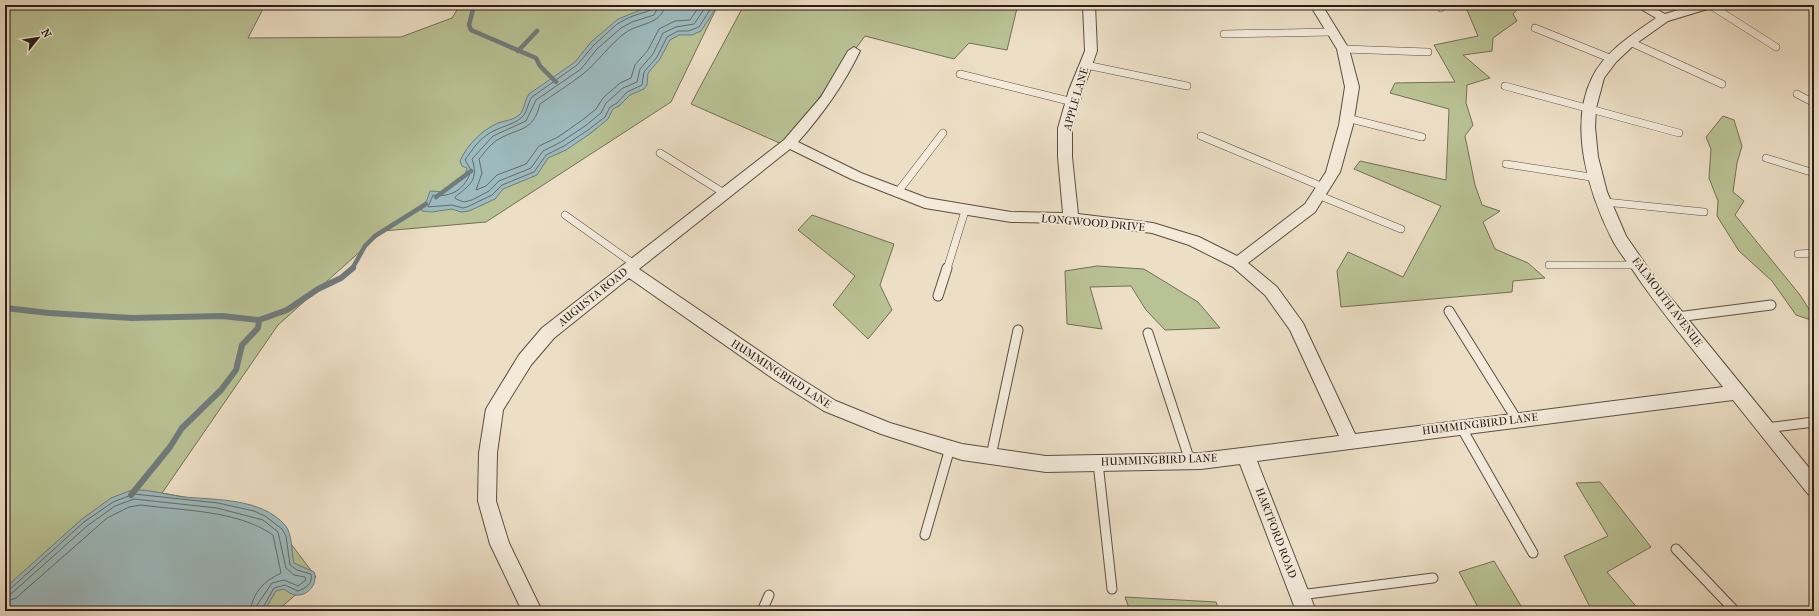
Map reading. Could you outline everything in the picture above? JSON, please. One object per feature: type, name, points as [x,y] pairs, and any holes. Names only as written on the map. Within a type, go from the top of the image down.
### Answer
[{"type":"street","name":"APPLE LANE","points":[[1071,218],[1065,157],[1065,128],[1091,51],[1090,5]]},
{"type":"street","points":[[1238,263],[1310,208],[1333,172],[1347,118],[1352,87],[1343,49],[1331,32],[1316,5]]},
{"type":"street","points":[[1640,5],[1664,18]]},
{"type":"street","name":"FALMOUTH AVENUE","points":[[1709,5],[1664,18],[1630,42],[1612,59],[1598,78],[1589,108],[1588,127],[1591,157],[1605,202],[1619,238],[1637,265],[1814,488]]},
{"type":"street","name":"AUGUSTA ROAD","points":[[532,611],[500,544],[487,501],[488,453],[495,409],[525,360],[548,333],[630,266],[789,143],[817,113],[844,73],[854,51]]},
{"type":"street","name":"LONGWOOD DRIVE","points":[[789,143],[856,176],[896,193],[925,203],[1011,217],[1071,218],[1153,228],[1194,241],[1238,263],[1271,291],[1297,327],[1350,441]]},
{"type":"street","name":"HUMMINGBIRD LANE","points":[[630,266],[781,375],[830,406],[887,429],[950,448],[1046,464],[1190,461],[1737,392]]},
{"type":"street","name":"HARTFORD ROAD","points":[[1246,455],[1303,603]]},
{"type":"lane","points":[[1709,5],[1776,47]]},
{"type":"lane","points":[[1535,28],[1612,59]]},
{"type":"lane","points":[[1224,34],[1331,32]]},
{"type":"lane","points":[[1630,42],[1722,84]]},
{"type":"lane","points":[[1343,49],[1428,52]]},
{"type":"lane","points":[[1086,65],[1187,86]]},
{"type":"lane","points":[[960,74],[1073,102]]},
{"type":"lane","points":[[1505,86],[1679,133]]},
{"type":"lane","points":[[1797,94],[1814,103]]},
{"type":"lane","points":[[1347,118],[1422,137]]},
{"type":"lane","points":[[896,193],[943,132]]},
{"type":"lane","points":[[1201,136],[1401,229]]},
{"type":"lane","points":[[660,153],[724,193]]},
{"type":"lane","points":[[1766,158],[1814,173]]},
{"type":"lane","points":[[1506,164],[1597,178]]},
{"type":"lane","points":[[1605,202],[1704,212]]},
{"type":"lane","points":[[938,296],[965,210]]},
{"type":"lane","points":[[565,215],[630,266]]},
{"type":"lane","points":[[1798,254],[1814,253]]},
{"type":"lane","points":[[1549,265],[1637,265]]},
{"type":"lane","points":[[1677,317],[1771,305]]},
{"type":"lane","points":[[1449,311],[1517,420]]},
{"type":"lane","points":[[991,456],[1018,330]]},
{"type":"lane","points":[[1148,333],[1190,461]]},
{"type":"lane","points":[[1766,428],[1814,422]]},
{"type":"lane","points":[[1461,427],[1533,553]]},
{"type":"lane","points":[[925,535],[950,448]]},
{"type":"lane","points":[[1098,463],[1112,589]]},
{"type":"lane","points":[[1676,549],[1735,611]]},
{"type":"lane","points":[[1303,603],[1433,578]]},
{"type":"lane","points":[[762,611],[769,595]]},
{"type":"green space","points":[[5,5],[265,5],[248,38],[401,37],[452,18],[460,5],[718,5],[671,102],[486,222],[383,231],[278,325],[162,493],[267,512],[316,577],[277,611],[5,611]]},
{"type":"green space","points":[[744,5],[987,5],[1017,8],[1007,50],[969,43],[954,59],[865,36],[784,145],[691,104]]},
{"type":"green space","points":[[1472,5],[1521,5],[1513,14],[1517,21],[1493,38],[1492,51],[1463,55],[1490,78],[1467,85],[1466,103],[1473,125],[1465,136],[1475,185],[1482,205],[1500,211],[1483,222],[1495,249],[1528,263],[1545,278],[1513,281],[1512,292],[1341,307],[1337,271],[1348,252],[1403,277],[1441,206],[1354,169],[1360,161],[1446,180],[1449,109],[1390,93],[1395,83],[1455,82],[1434,45],[1478,36],[1467,10]]},
{"type":"green space","points":[[1723,116],[1734,120],[1742,146],[1737,163],[1733,192],[1744,201],[1735,215],[1800,295],[1814,317],[1814,321],[1796,315],[1772,281],[1739,251],[1717,216],[1718,201],[1709,178],[1711,149],[1706,137]]},
{"type":"green space","points":[[812,215],[894,244],[880,285],[892,310],[868,339],[833,305],[855,276],[798,230]]},
{"type":"green space","points":[[1097,266],[1144,269],[1198,302],[1220,328],[1165,330],[1146,310],[1131,286],[1090,287],[1102,329],[1067,324],[1065,271]]},
{"type":"green space","points":[[1600,482],[1651,547],[1607,572],[1640,611],[1592,611],[1564,556],[1608,536],[1576,483]]},
{"type":"green space","points":[[1494,561],[1524,611],[1480,611],[1459,572]]},
{"type":"green space","points":[[1125,597],[1216,602],[1219,611],[1130,611]]},
{"type":"water","points":[[653,5],[716,5],[716,8],[701,31],[692,35],[679,35],[670,40],[660,59],[648,73],[647,85],[644,89],[630,95],[619,106],[613,109],[608,119],[591,133],[566,150],[548,158],[537,175],[503,189],[495,199],[469,211],[461,212],[452,209],[432,212],[422,211],[421,208],[427,200],[430,191],[444,192],[464,178],[467,168],[462,166],[460,161],[467,149],[481,134],[498,123],[518,116],[522,111],[529,94],[575,62],[591,42],[618,19]]},
{"type":"water","points":[[132,490],[145,490],[184,497],[238,502],[264,510],[275,516],[288,529],[291,538],[294,563],[314,572],[315,580],[312,587],[307,592],[299,595],[293,594],[284,589],[276,591],[264,611],[5,611],[5,588],[82,519],[111,498]]},
{"type":"waterway","points":[[474,5],[469,25],[471,30],[519,50]]},
{"type":"waterway","points":[[519,50],[537,31]]},
{"type":"waterway","points":[[519,50],[536,58],[540,66],[556,82]]},
{"type":"waterway","points":[[436,197],[471,171]]},
{"type":"waterway","points":[[352,269],[365,246],[375,236],[426,204]]},
{"type":"waterway","points":[[259,320],[287,310],[318,289],[341,278],[352,269]]},
{"type":"waterway","points":[[5,308],[49,313],[132,318],[222,316],[259,320]]},
{"type":"waterway","points":[[131,495],[170,447],[182,428],[221,390],[236,370],[242,345],[258,328],[259,320]]}]
